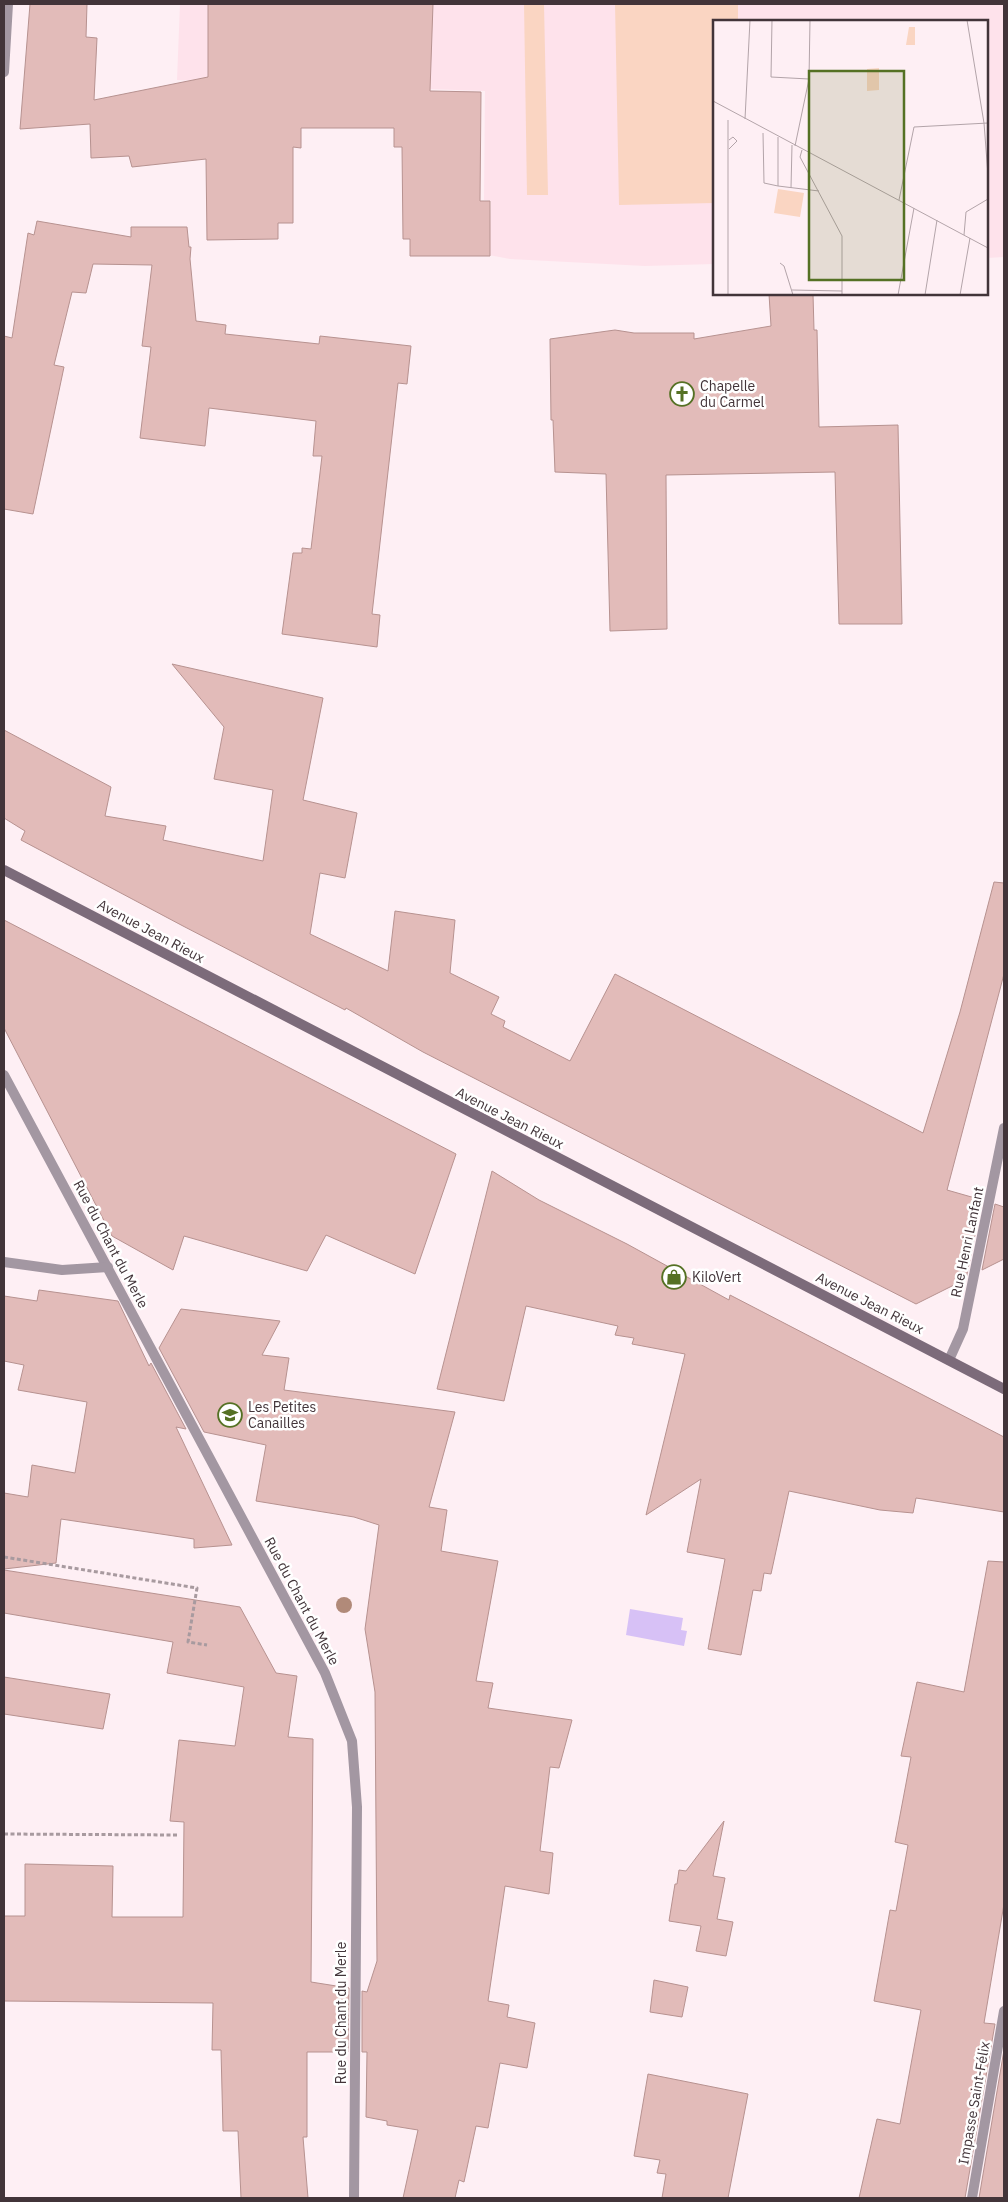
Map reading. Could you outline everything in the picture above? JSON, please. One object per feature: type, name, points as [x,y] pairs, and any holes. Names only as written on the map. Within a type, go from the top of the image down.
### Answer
[{"type":"main road","name":"Avenue Jean Rieux","points":[[4,870],[1004,1389]]},
{"type":"street","points":[[4,72],[8,4]]},
{"type":"street","name":"Rue du Chant du Merle","points":[[4,1075],[325,1673],[352,1741],[357,1807],[354,2198]]},
{"type":"street","name":"Rue Henri Lanfant","points":[[949,1360],[963,1329],[1004,1128]]},
{"type":"street","points":[[4,1262],[62,1270],[108,1267]]},
{"type":"street","name":"Impasse Saint-Félix","points":[[972,2198],[1004,2012]]},
{"type":"path","points":[[4,1557],[197,1588],[188,1642],[207,1645]]},
{"type":"path","points":[[4,1834],[178,1835]]},
{"type":"shaded area","points":[[180,4],[1004,4],[1004,257],[988,258],[988,20],[713,20],[713,264],[645,266],[510,259],[489,255],[491,201],[484,200],[485,91],[177,80]]},
{"type":"shaded area","points":[[524,4],[544,4],[548,195],[527,195]]},
{"type":"shaded area","points":[[615,4],[738,4],[738,20],[713,20],[713,203],[619,205]]},
{"type":"shaded area","points":[[630,1609],[683,1618],[681,1630],[687,1631],[684,1646],[626,1635]]},
{"type":"building","points":[[30,4],[87,4],[86,37],[97,38],[94,100],[208,77],[208,4],[433,4],[430,91],[481,92],[480,201],[490,201],[490,256],[410,256],[410,239],[403,239],[402,147],[394,147],[394,128],[301,128],[301,148],[293,147],[293,223],[278,223],[278,239],[207,240],[206,159],[132,167],[129,156],[91,158],[90,124],[20,129]]},
{"type":"building","points":[[37,221],[131,237],[131,227],[187,227],[189,247],[191,247],[190,259],[196,321],[226,325],[225,334],[319,344],[320,336],[411,346],[407,384],[398,383],[372,614],[380,615],[377,647],[282,634],[293,553],[302,553],[302,548],[311,549],[322,456],[313,456],[316,421],[209,408],[205,446],[140,438],[151,347],[142,346],[152,265],[93,264],[86,293],[72,292],[54,365],[64,367],[33,514],[4,509],[4,336],[12,338],[28,233],[34,235]]},
{"type":"building","points":[[769,295],[813,295],[814,330],[817,330],[819,427],[898,425],[902,624],[839,624],[835,472],[666,475],[667,629],[610,631],[606,474],[555,472],[553,420],[551,420],[550,339],[615,330],[634,333],[694,333],[694,339],[771,326]]},
{"type":"building","points":[[172,664],[323,698],[303,800],[357,813],[345,878],[320,873],[310,934],[388,971],[395,911],[455,920],[450,973],[499,997],[491,1014],[505,1021],[503,1027],[570,1061],[615,974],[923,1133],[960,1012],[994,882],[1004,883],[1004,974],[947,1190],[982,1200],[966,1279],[916,1304],[423,1052],[346,1008],[345,1010],[21,840],[25,831],[4,818],[4,730],[111,787],[105,816],[166,826],[163,840],[263,861],[273,790],[214,779],[224,727]]},
{"type":"building","points":[[4,920],[456,1154],[415,1274],[326,1235],[307,1271],[184,1236],[173,1270],[112,1236],[4,1028]]},
{"type":"building","points":[[492,1171],[539,1200],[627,1244],[729,1300],[730,1295],[1004,1437],[1004,1512],[916,1498],[913,1513],[880,1510],[789,1491],[771,1574],[764,1573],[761,1591],[753,1590],[741,1655],[708,1649],[725,1559],[687,1552],[701,1479],[646,1515],[685,1354],[632,1344],[634,1338],[615,1335],[618,1326],[526,1306],[504,1401],[437,1389]]},
{"type":"building","points":[[995,1204],[1004,1207],[1004,1259],[982,1270]]},
{"type":"building","points":[[39,1290],[118,1301],[149,1366],[151,1363],[186,1429],[176,1427],[232,1545],[194,1548],[194,1539],[61,1519],[56,1563],[4,1569],[4,1493],[28,1497],[32,1465],[75,1473],[87,1402],[18,1390],[24,1365],[4,1361],[4,1296],[37,1301]]},
{"type":"building","points":[[181,1309],[280,1321],[262,1355],[289,1358],[284,1390],[455,1412],[429,1507],[447,1510],[441,1551],[498,1561],[476,1681],[493,1683],[488,1708],[572,1720],[559,1768],[550,1767],[540,1851],[553,1853],[549,1894],[505,1886],[488,2001],[509,2005],[507,2017],[535,2023],[527,2068],[500,2063],[488,2128],[476,2126],[464,2182],[459,2180],[455,2198],[403,2198],[418,2130],[387,2125],[387,2121],[366,2117],[367,2052],[362,2052],[362,1991],[367,1992],[377,1961],[375,1692],[365,1629],[379,1525],[354,1517],[256,1501],[266,1445],[204,1432],[159,1348]]},
{"type":"building","points":[[988,1561],[1004,1562],[1004,1904],[984,2023],[995,2024],[965,2198],[859,2198],[877,2119],[900,2124],[921,2010],[874,2001],[890,1910],[896,1911],[908,1845],[895,1842],[911,1757],[901,1756],[917,1682],[964,1692]]},
{"type":"building","points":[[4,1570],[240,1607],[276,1673],[297,1676],[288,1737],[313,1739],[311,1982],[349,1988],[348,2052],[307,2052],[307,2137],[303,2137],[308,2198],[241,2198],[238,2131],[223,2131],[221,2050],[212,2050],[213,2003],[4,2001],[4,1916],[25,1916],[25,1864],[113,1866],[112,1917],[183,1917],[184,1822],[170,1821],[179,1740],[235,1746],[244,1687],[167,1673],[173,1642],[4,1613]]},
{"type":"building","points":[[4,1677],[110,1694],[103,1729],[4,1714]]},
{"type":"building","points":[[724,1821],[713,1876],[725,1878],[717,1919],[733,1922],[726,1956],[696,1951],[701,1926],[669,1921],[679,1870],[686,1871]]},
{"type":"building","points":[[654,1980],[688,1987],[682,2017],[650,2012]]},
{"type":"building","points":[[1004,2050],[1004,2198],[979,2198]]},
{"type":"building","points":[[648,2074],[748,2094],[728,2198],[662,2198],[666,2174],[657,2173],[660,2160],[634,2156]]},
{"type":"place","name":"Chapelle du Carmel","points":[[682,394]]},
{"type":"place","name":"KiloVert","points":[[674,1277]]},
{"type":"place","name":"Les Petites Canailles","points":[[230,1415]]}]
